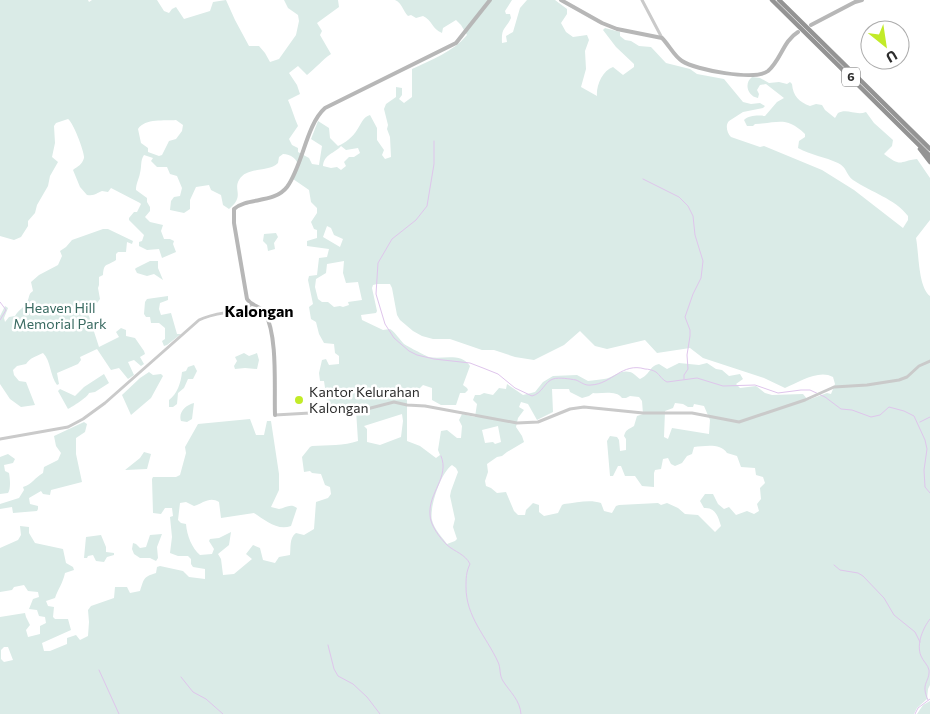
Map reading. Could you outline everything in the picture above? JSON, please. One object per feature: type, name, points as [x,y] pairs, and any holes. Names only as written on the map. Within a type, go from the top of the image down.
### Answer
[{"type":"highway","name":"6","points":[[772,0],[930,156]]},
{"type":"highway","name":"6","points":[[779,0],[930,149]]},
{"type":"highway","points":[[886,105],[897,111]]},
{"type":"highway","points":[[912,138],[930,162]]},
{"type":"main road","points":[[275,415],[272,339],[265,313],[259,307],[251,305],[247,300],[234,223],[234,208],[275,196],[286,188],[296,172],[314,126],[323,110],[456,43],[490,0]]},
{"type":"main road","points":[[561,0],[602,23],[617,29],[657,34],[680,60],[694,67],[737,75],[760,74],[768,71],[787,42],[798,32]]},
{"type":"main road","points":[[811,25],[862,0]]},
{"type":"street","points":[[642,0],[657,34]]},
{"type":"street","points":[[0,439],[49,431],[74,424],[105,403],[200,320],[212,314],[243,309],[251,305]]},
{"type":"street","points":[[275,415],[363,410],[394,402],[516,423],[538,422],[570,409],[584,407],[643,413],[692,413],[739,422],[840,386],[851,387],[899,380],[907,377],[919,366],[930,361]]},
{"type":"green space","points":[[0,0],[88,0],[89,2],[92,0],[157,0],[164,11],[169,13],[176,7],[184,19],[210,11],[213,2],[226,0],[249,46],[259,46],[270,62],[279,59],[296,35],[299,21],[298,15],[288,8],[284,0],[338,0],[339,7],[317,23],[322,31],[320,35],[331,54],[307,75],[298,66],[289,73],[297,85],[300,94],[288,100],[298,126],[289,139],[292,145],[298,148],[298,152],[309,158],[312,164],[319,165],[322,146],[311,139],[318,121],[329,128],[330,138],[338,146],[351,137],[364,119],[370,115],[377,128],[377,140],[384,150],[382,155],[385,159],[391,157],[390,137],[384,109],[386,104],[396,97],[396,87],[402,88],[402,95],[399,99],[404,103],[412,97],[412,69],[448,51],[467,35],[456,20],[443,28],[442,33],[423,16],[416,18],[411,15],[408,16],[395,0],[512,0],[505,11],[506,14],[510,14],[511,18],[503,31],[502,43],[507,42],[506,36],[513,32],[520,8],[527,0],[555,0],[567,9],[567,14],[561,23],[566,32],[573,37],[587,35],[589,40],[585,51],[586,69],[581,87],[597,96],[600,79],[609,69],[613,67],[623,75],[634,67],[634,64],[616,47],[603,30],[605,28],[620,32],[620,36],[625,40],[639,46],[651,47],[666,63],[690,69],[697,74],[724,79],[743,102],[751,104],[760,103],[765,106],[743,112],[729,121],[727,129],[731,137],[760,147],[764,146],[822,170],[854,190],[903,228],[908,220],[908,216],[896,205],[853,180],[841,165],[798,148],[799,141],[805,137],[805,134],[798,128],[782,122],[747,126],[744,120],[751,116],[765,116],[777,102],[784,98],[766,84],[760,85],[757,90],[758,98],[754,97],[749,92],[747,86],[752,77],[760,78],[769,83],[779,82],[787,84],[790,82],[795,95],[803,103],[810,106],[822,105],[835,118],[841,112],[866,112],[874,123],[893,140],[892,146],[884,154],[894,161],[901,163],[917,159],[930,178],[930,220],[916,238],[921,278],[926,292],[930,296],[930,685],[927,699],[917,708],[914,714],[0,714],[0,617],[25,613],[30,625],[26,630],[28,637],[40,634],[40,626],[46,623],[45,617],[39,616],[37,610],[29,609],[33,599],[39,597],[38,592],[28,591],[24,585],[0,592],[0,548],[18,540],[21,535],[20,526],[29,527],[29,533],[35,543],[63,549],[66,563],[73,567],[74,570],[65,573],[55,598],[46,601],[48,606],[54,607],[53,617],[55,619],[68,619],[71,630],[42,643],[44,651],[50,651],[67,644],[67,638],[76,635],[80,640],[88,636],[88,610],[91,606],[114,598],[115,587],[127,587],[130,593],[140,591],[145,579],[156,573],[157,567],[183,571],[189,577],[205,579],[205,569],[193,567],[188,556],[178,556],[170,553],[172,537],[170,517],[173,516],[172,508],[165,508],[161,514],[153,513],[153,477],[176,477],[180,475],[186,453],[185,447],[198,424],[250,419],[256,435],[264,435],[267,421],[271,421],[279,474],[279,490],[271,507],[279,509],[292,506],[297,508],[291,526],[281,527],[271,524],[254,513],[221,518],[219,502],[216,500],[210,500],[194,506],[186,502],[180,503],[178,520],[186,524],[190,541],[200,555],[212,554],[214,549],[209,541],[210,539],[219,538],[231,532],[229,545],[218,554],[221,559],[223,575],[234,574],[252,559],[246,554],[253,545],[260,548],[263,560],[275,563],[279,557],[290,555],[291,540],[294,535],[296,533],[304,535],[314,529],[316,502],[328,498],[331,494],[330,487],[325,485],[321,474],[310,471],[304,472],[302,457],[312,446],[342,445],[358,441],[356,410],[328,408],[324,381],[320,381],[319,373],[322,360],[326,359],[329,365],[339,364],[339,356],[335,353],[334,344],[324,343],[316,322],[311,319],[309,307],[313,304],[308,280],[309,276],[317,275],[319,258],[327,257],[329,249],[307,246],[307,241],[317,238],[317,230],[314,229],[311,222],[317,213],[317,208],[311,202],[309,190],[293,179],[299,167],[291,156],[283,154],[274,166],[252,171],[243,176],[239,180],[237,187],[238,197],[229,209],[223,205],[221,195],[211,190],[209,185],[196,187],[190,200],[190,209],[184,213],[170,210],[171,201],[174,197],[180,196],[182,188],[177,176],[170,174],[167,167],[157,167],[151,161],[153,158],[144,155],[136,190],[147,198],[150,207],[150,211],[145,217],[150,222],[163,225],[161,231],[164,239],[174,241],[173,244],[176,252],[162,258],[159,249],[147,250],[139,246],[139,242],[142,241],[144,235],[129,218],[134,212],[137,212],[140,203],[111,188],[108,192],[102,191],[94,195],[87,195],[80,187],[73,170],[80,165],[84,155],[76,131],[68,119],[56,123],[54,126],[55,143],[52,157],[58,162],[50,176],[48,186],[37,205],[35,213],[28,221],[28,226],[21,237],[14,240],[0,236]],"holes":[[[176,120],[183,125],[182,131],[176,139],[169,141],[162,155],[159,156],[148,152],[148,148],[141,143],[138,129],[145,123]],[[341,146],[346,150],[358,148],[360,153],[354,157],[349,157],[344,162],[346,166],[341,170],[337,167],[323,166],[325,159]],[[327,226],[331,228],[334,235],[343,239],[340,247],[323,237]],[[344,261],[343,273],[346,283],[358,282],[362,300],[348,302],[349,305],[343,307],[334,307],[328,302],[322,302],[318,299],[315,287],[316,279],[326,273],[327,264]],[[390,284],[397,315],[400,320],[413,331],[433,339],[450,339],[482,350],[494,350],[515,357],[534,360],[564,345],[580,331],[595,346],[607,349],[645,340],[657,353],[690,348],[703,358],[764,378],[785,388],[809,377],[822,374],[833,377],[835,384],[831,394],[827,393],[808,400],[803,394],[772,395],[765,393],[756,386],[740,388],[736,384],[743,379],[740,374],[729,376],[722,370],[716,369],[707,363],[699,365],[679,363],[667,369],[659,364],[653,366],[640,379],[633,373],[626,371],[607,378],[588,381],[577,375],[553,376],[543,382],[535,392],[523,395],[507,384],[506,389],[499,388],[493,395],[484,393],[475,395],[473,400],[477,404],[475,417],[462,414],[459,420],[462,426],[461,438],[457,438],[447,430],[441,431],[438,450],[440,455],[436,458],[420,446],[407,441],[407,398],[418,394],[419,389],[423,385],[432,388],[432,400],[441,405],[456,405],[460,393],[465,393],[468,390],[463,385],[470,366],[462,359],[429,357],[404,344],[390,329],[383,330],[362,320],[361,315],[376,313],[373,285]],[[552,389],[569,389],[570,392],[582,398],[593,393],[613,393],[622,398],[630,396],[639,397],[642,401],[643,414],[637,416],[634,426],[624,436],[626,439],[626,450],[620,451],[617,437],[610,436],[607,441],[610,476],[613,476],[618,466],[621,466],[625,476],[635,476],[642,486],[654,487],[654,473],[655,470],[661,469],[663,459],[668,458],[671,464],[675,466],[682,463],[687,456],[692,454],[694,447],[717,446],[727,453],[737,456],[741,467],[755,468],[756,475],[763,477],[765,483],[760,488],[761,499],[757,504],[759,511],[754,514],[747,511],[736,515],[729,507],[724,509],[718,504],[713,494],[705,494],[700,501],[704,508],[711,509],[716,513],[721,526],[715,532],[698,515],[685,514],[667,503],[661,505],[658,503],[619,505],[616,506],[612,513],[604,511],[601,503],[592,501],[564,504],[558,513],[544,516],[539,512],[539,505],[533,503],[526,510],[525,515],[518,515],[514,511],[506,492],[497,493],[486,486],[485,481],[488,472],[487,464],[524,442],[516,427],[518,418],[524,410],[519,407],[521,402],[528,404],[537,420],[553,412]],[[675,403],[688,407],[693,407],[694,404],[704,406],[710,420],[709,434],[672,428],[668,439],[664,437],[665,411],[673,408]],[[402,414],[401,437],[380,445],[367,442],[367,429],[364,426]],[[498,426],[501,442],[495,444],[493,442],[485,443],[482,430]],[[452,465],[456,468],[458,472],[450,496],[455,519],[453,527],[457,539],[447,544],[436,530],[432,520],[432,507],[440,482]],[[4,647],[8,647],[13,660],[4,662],[1,659],[1,650]]]},
{"type":"green space","name":"Heaven Hill Memorial Park","points":[[108,229],[133,241],[132,244],[127,242],[126,252],[118,252],[116,260],[105,266],[103,275],[99,277],[100,299],[87,310],[99,347],[119,337],[116,332],[121,328],[126,330],[126,336],[135,338],[144,351],[145,354],[140,357],[144,364],[141,366],[134,360],[128,362],[134,375],[128,379],[119,368],[111,370],[97,349],[80,357],[81,360],[78,364],[57,373],[59,384],[57,385],[48,360],[43,353],[31,358],[26,364],[17,366],[13,370],[14,375],[19,381],[26,382],[35,405],[21,407],[10,399],[0,384],[0,316],[5,306],[8,308],[4,318],[5,322],[9,317],[15,316],[26,304],[33,291],[31,282],[39,275],[58,265],[62,256],[60,251],[72,240]]},
{"type":"green space","points":[[276,233],[278,237],[274,243],[275,249],[268,251],[267,245],[263,241],[264,234]]},
{"type":"green space","points":[[150,261],[158,261],[158,268],[163,280],[154,274],[147,276],[137,273],[136,268]]},
{"type":"green space","points":[[168,296],[168,300],[160,303],[161,315],[171,313],[177,334],[181,334],[164,346],[162,341],[165,339],[165,328],[159,323],[151,323],[150,317],[146,317],[144,314],[147,299]]},
{"type":"green space","points":[[244,353],[249,356],[257,353],[259,360],[257,369],[235,369],[234,366],[237,361],[235,357]]},
{"type":"green space","points":[[194,365],[197,371],[193,379],[188,379],[184,388],[178,393],[177,404],[169,407],[169,400],[178,388],[182,372]]},
{"type":"green space","points":[[149,372],[153,375],[161,374],[163,376],[151,398],[131,415],[122,395]]},
{"type":"green space","points":[[104,374],[109,383],[95,392],[89,393],[68,409],[58,391],[60,389],[75,396],[84,387]]},
{"type":"green space","points":[[194,403],[192,419],[187,422],[181,421],[183,409]]},
{"type":"green space","points":[[84,422],[87,424],[85,432],[76,438],[76,454],[82,482],[51,490],[50,495],[43,494],[41,491],[29,498],[30,504],[38,506],[37,511],[13,513],[12,507],[0,509],[0,504],[19,498],[24,490],[23,487],[43,473],[44,467],[58,460],[61,453],[56,446],[54,436]]},
{"type":"green space","points":[[144,452],[151,454],[147,469],[125,470],[140,458]]},
{"type":"green space","points":[[8,454],[15,459],[13,463],[4,465],[5,471],[9,473],[10,489],[8,493],[0,494],[0,457]]},
{"type":"green space","points":[[162,534],[157,547],[158,558],[156,561],[150,558],[140,558],[134,554],[132,549],[133,543],[140,548],[146,547],[150,535]]},
{"type":"green space","points":[[101,535],[106,552],[114,553],[114,555],[107,557],[104,562],[96,561],[93,555],[84,558],[86,537]]},
{"type":"green space","points":[[930,701],[930,714],[917,714],[923,705]]},
{"type":"waterway","points":[[434,141],[434,164],[427,206],[416,220],[392,239],[378,263],[376,294],[385,324],[394,338],[409,351],[434,359],[470,363],[498,374],[515,388],[532,396],[539,393],[547,382],[553,379],[571,379],[591,385],[605,381],[630,368],[637,368],[655,371],[667,382],[697,378],[723,386],[755,385],[778,393],[810,390],[825,397],[841,409],[852,410],[871,417],[880,415],[889,407],[904,411],[914,416],[925,440],[927,449],[924,470],[925,487],[930,493]]},
{"type":"waterway","points":[[643,179],[679,197],[688,206],[693,216],[695,235],[703,261],[701,278],[685,317],[690,330],[690,336],[687,355],[688,369],[684,379]]},
{"type":"waterway","points":[[0,302],[6,310],[0,320]]},
{"type":"waterway","points":[[920,422],[930,417]]},
{"type":"waterway","points":[[441,456],[443,471],[430,507],[432,523],[444,542],[460,553],[470,564],[466,584],[469,608],[498,662],[502,679],[519,704],[521,714]]},
{"type":"waterway","points":[[834,565],[840,570],[858,573],[863,576],[884,598],[894,615],[915,632],[920,642]]},
{"type":"waterway","points":[[928,700],[925,686],[929,670],[921,656],[919,646],[923,631],[930,619]]},
{"type":"waterway","points":[[328,645],[334,669],[338,676],[353,684],[367,697],[380,714]]},
{"type":"waterway","points":[[99,670],[119,714]]},
{"type":"waterway","points":[[181,677],[193,692],[206,699],[223,714]]},
{"type":"waterway","points":[[915,714],[918,708],[930,699]]},
{"type":"place","name":"Kantor Kelurahan Kalongan","points":[[299,400]]},
{"type":"district","name":"Kalongan","points":[[259,311]]}]
